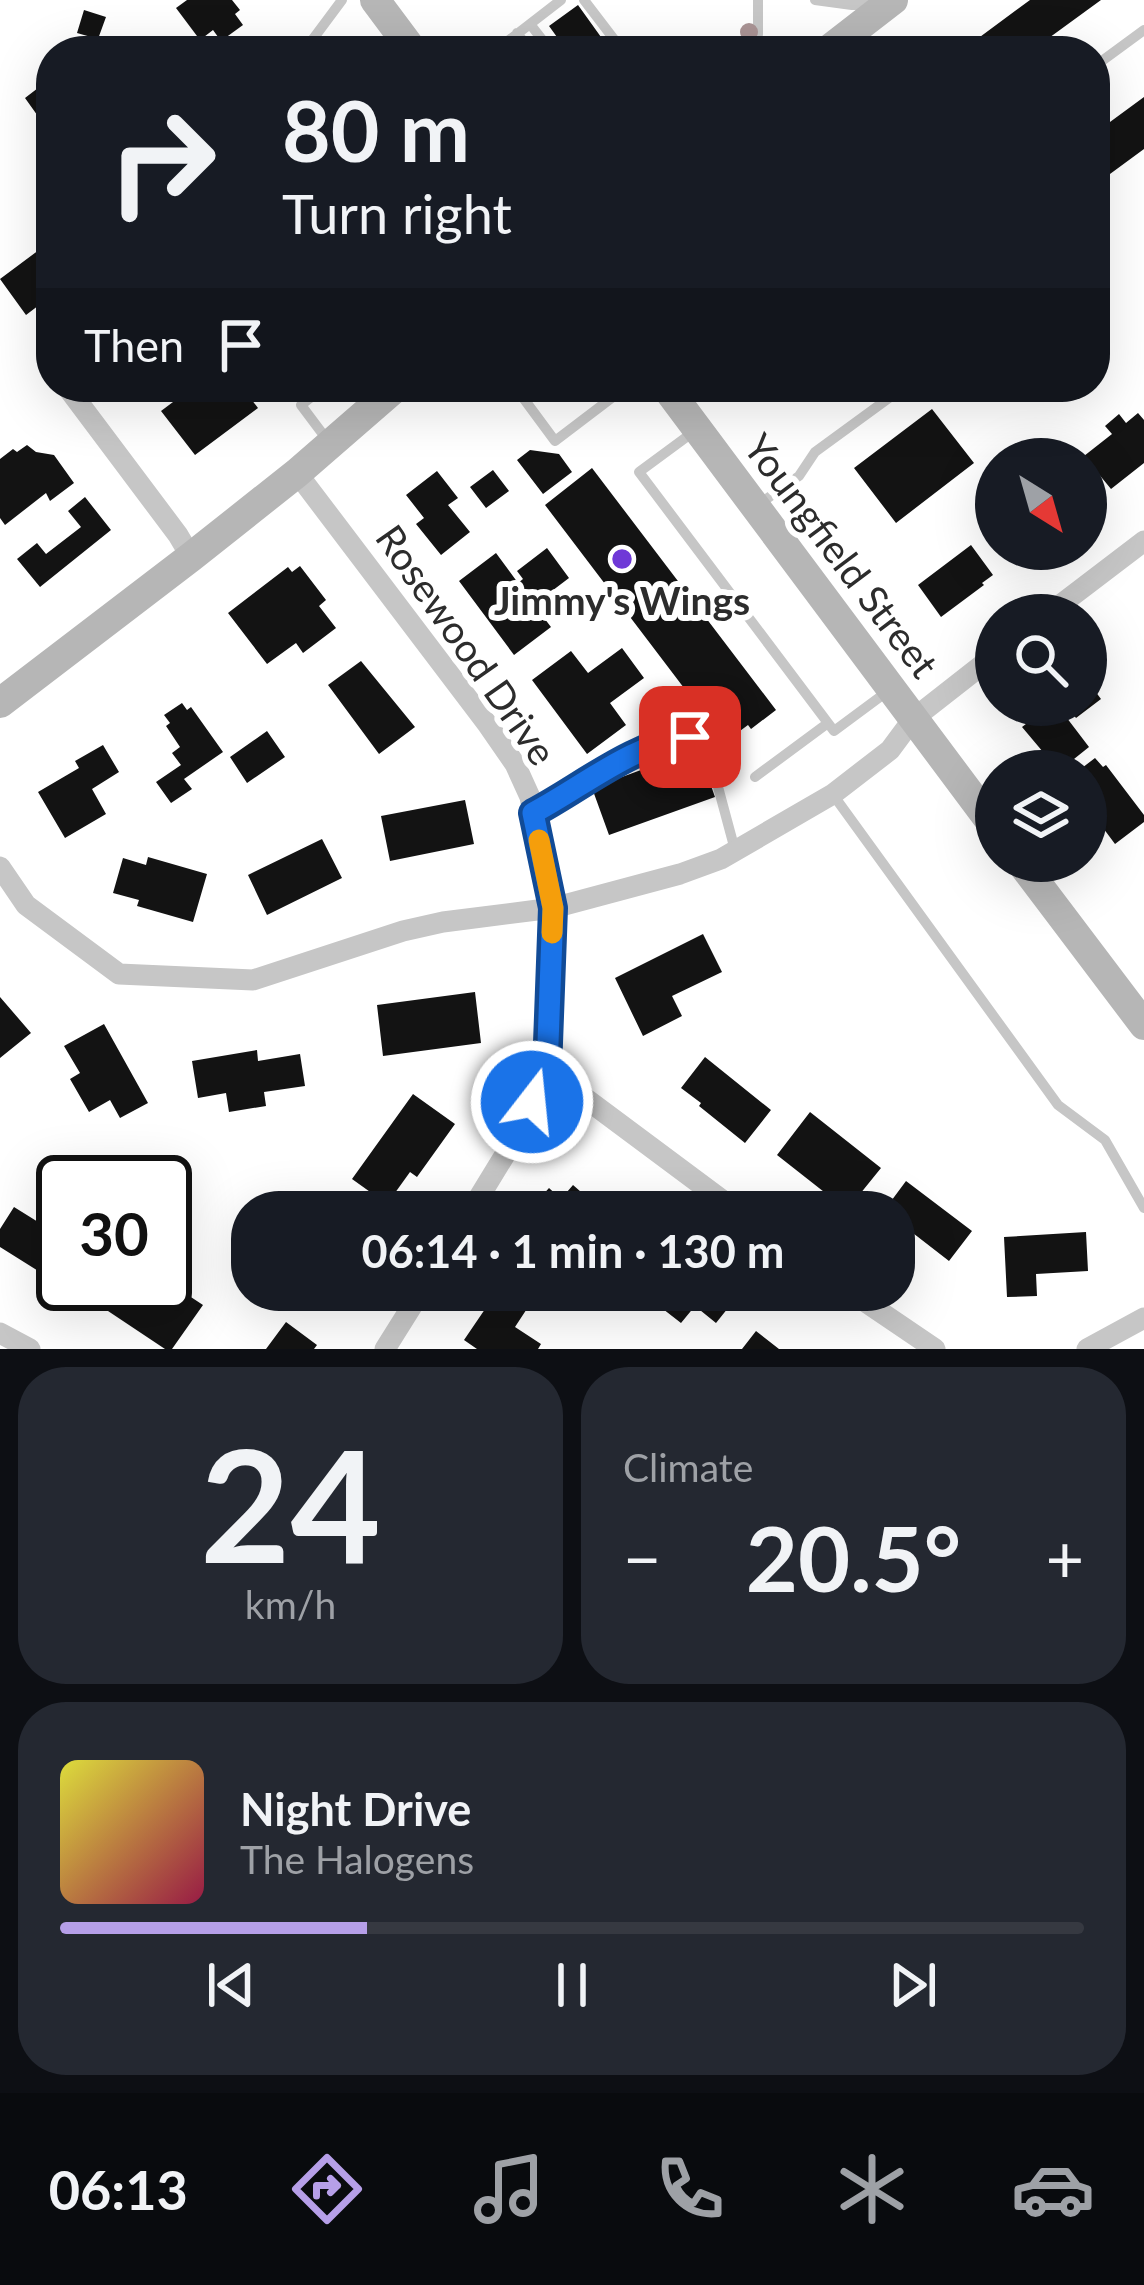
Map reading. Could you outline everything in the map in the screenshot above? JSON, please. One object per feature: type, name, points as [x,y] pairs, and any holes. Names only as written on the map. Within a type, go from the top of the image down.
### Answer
[{"type":"street","points":[[375,0],[402,36]]},
{"type":"street","points":[[846,36],[892,0]]},
{"type":"street","points":[[78,402],[191,557]]},
{"type":"street","points":[[0,703],[297,473],[375,402]]},
{"type":"street","name":"Youngfield Street","points":[[677,402],[975,801]]},
{"type":"street","name":"Rosewood Drive","points":[[297,473],[488,725],[515,764],[530,797],[553,908],[547,1070],[518,1135],[483,1191]]},
{"type":"street","points":[[1075,594],[1144,541]]},
{"type":"street","points":[[0,867],[26,905],[119,974],[253,980],[403,931],[553,908],[680,874],[735,852],[833,794],[890,750],[913,719],[975,670]]},
{"type":"street","points":[[1036,882],[1144,1025]]},
{"type":"street","points":[[547,1070],[711,1191]]},
{"type":"street","points":[[386,1349],[409,1311]]},
{"type":"street","points":[[879,1311],[935,1349]]},
{"type":"street","points":[[1087,1349],[1144,1318]]},
{"type":"street","points":[[0,1333],[30,1349]]},
{"type":"lane","points":[[315,36],[342,0]]},
{"type":"lane","points":[[516,36],[561,0]]},
{"type":"lane","points":[[584,0],[612,36]]},
{"type":"lane","points":[[758,0],[758,36]]},
{"type":"lane","points":[[815,0],[852,5],[892,0]]},
{"type":"lane","points":[[530,24],[539,36]]},
{"type":"lane","points":[[1110,55],[1144,30]]},
{"type":"lane","points":[[305,402],[301,405],[329,443]]},
{"type":"lane","points":[[526,402],[555,440],[606,402]]},
{"type":"lane","points":[[755,507],[800,476],[815,452],[883,402]]},
{"type":"lane","points":[[698,429],[639,472],[834,731],[891,689]]},
{"type":"lane","points":[[755,777],[828,723]]},
{"type":"lane","points":[[533,813],[612,766],[667,740],[690,737],[707,746],[735,852]]},
{"type":"lane","points":[[833,794],[1058,1105],[1105,1141],[1144,1208]]},
{"type":"building","points":[[187,0],[232,0],[243,25],[228,36],[217,36],[213,30],[197,36],[176,8]]},
{"type":"building","points":[[1030,0],[1101,0],[1052,36],[981,36]]},
{"type":"building","points":[[578,5],[600,36],[556,36],[549,26]]},
{"type":"building","points":[[84,10],[106,17],[99,36],[77,33]]},
{"type":"building","points":[[36,90],[36,113],[25,98]]},
{"type":"building","points":[[1144,97],[1144,149],[1110,174],[1110,122]]},
{"type":"building","points":[[36,252],[36,307],[26,315],[0,279]]},
{"type":"building","points":[[173,402],[253,402],[258,408],[195,455],[161,411]]},
{"type":"building","points":[[932,409],[974,463],[896,523],[854,468]]},
{"type":"building","points":[[1138,413],[1144,420],[1144,463],[1111,489],[1107,438],[1112,434],[1105,426],[1119,414],[1126,423]]},
{"type":"building","points":[[27,445],[54,455],[74,483],[50,501],[46,493],[5,525],[0,518],[0,459]]},
{"type":"building","points":[[530,450],[559,454],[572,472],[543,494],[517,460]]},
{"type":"building","points":[[592,468],[776,710],[751,729],[748,725],[725,742],[545,505]]},
{"type":"building","points":[[493,470],[509,491],[486,508],[470,487]]},
{"type":"building","points":[[437,471],[458,498],[448,505],[470,532],[441,555],[416,524],[424,518],[406,495]]},
{"type":"building","points":[[85,497],[111,530],[40,587],[17,559],[37,543],[46,554],[81,527],[68,511]]},
{"type":"building","points":[[971,545],[975,570],[989,570],[993,575],[941,617],[918,585]]},
{"type":"building","points":[[547,548],[569,578],[540,600],[535,592],[528,597],[551,627],[514,655],[459,581],[496,553],[518,583],[523,579],[517,571]]},
{"type":"building","points":[[300,566],[326,600],[319,606],[336,628],[303,653],[296,643],[267,664],[228,613],[288,567],[292,572]]},
{"type":"building","points":[[622,648],[644,678],[610,703],[626,725],[587,754],[532,680],[571,651],[588,673]]},
{"type":"building","points":[[361,661],[415,727],[379,754],[328,685]]},
{"type":"building","points":[[182,703],[187,710],[191,707],[223,752],[184,779],[192,789],[171,803],[156,782],[181,765],[172,753],[180,747],[164,715]]},
{"type":"building","points":[[1073,726],[1089,747],[1041,750],[1022,727]]},
{"type":"building","points":[[267,731],[285,757],[247,783],[230,757]]},
{"type":"building","points":[[103,745],[119,772],[92,789],[106,814],[65,838],[38,792],[79,768],[75,761]]},
{"type":"building","points":[[698,749],[715,797],[609,835],[592,788]]},
{"type":"building","points":[[1107,766],[1144,815],[1144,822],[1115,844],[1107,833]]},
{"type":"building","points":[[465,800],[474,844],[390,861],[381,816]]},
{"type":"building","points":[[322,839],[342,878],[267,915],[248,875]]},
{"type":"building","points":[[148,857],[207,874],[193,922],[137,906],[139,900],[113,893],[123,858],[146,865]]},
{"type":"building","points":[[703,934],[722,972],[672,996],[682,1016],[643,1036],[615,978]]},
{"type":"building","points":[[475,992],[481,1043],[383,1056],[377,1005]]},
{"type":"building","points":[[0,997],[31,1033],[0,1058]]},
{"type":"building","points":[[104,1024],[148,1103],[120,1118],[110,1100],[89,1112],[70,1079],[80,1073],[64,1046]]},
{"type":"building","points":[[257,1050],[258,1061],[300,1054],[305,1086],[264,1092],[266,1106],[229,1112],[226,1093],[198,1098],[192,1061]]},
{"type":"building","points":[[705,1057],[771,1110],[745,1143],[681,1088]]},
{"type":"building","points":[[413,1094],[455,1124],[417,1177],[410,1172],[396,1191],[369,1191],[352,1179]]},
{"type":"building","points":[[810,1112],[881,1168],[862,1191],[823,1191],[777,1155]]},
{"type":"building","points":[[906,1181],[972,1231],[949,1261],[915,1235],[915,1191],[899,1191]]},
{"type":"building","points":[[14,1207],[36,1221],[36,1270],[0,1247],[0,1229]]},
{"type":"building","points":[[1086,1232],[1088,1271],[1036,1274],[1037,1296],[1007,1297],[1004,1237]]},
{"type":"building","points":[[192,1298],[203,1305],[172,1349],[108,1311],[192,1311]]},
{"type":"building","points":[[484,1311],[525,1311],[515,1327],[541,1344],[538,1349],[477,1349],[464,1340]]},
{"type":"building","points":[[666,1311],[691,1311],[681,1323]]},
{"type":"building","points":[[701,1311],[726,1311],[716,1323]]},
{"type":"building","points":[[286,1322],[317,1345],[314,1349],[266,1349]]},
{"type":"building","points":[[756,1331],[779,1349],[742,1349]]},
{"type":"slow traffic","points":[[539,840],[553,908],[552,933]]},
{"type":"place","name":"Jimmy's Wings","points":[[622,559]]},
{"type":"route","points":[[532,1102],[547,1070],[553,908],[533,813],[612,766],[667,740],[690,737]]}]
